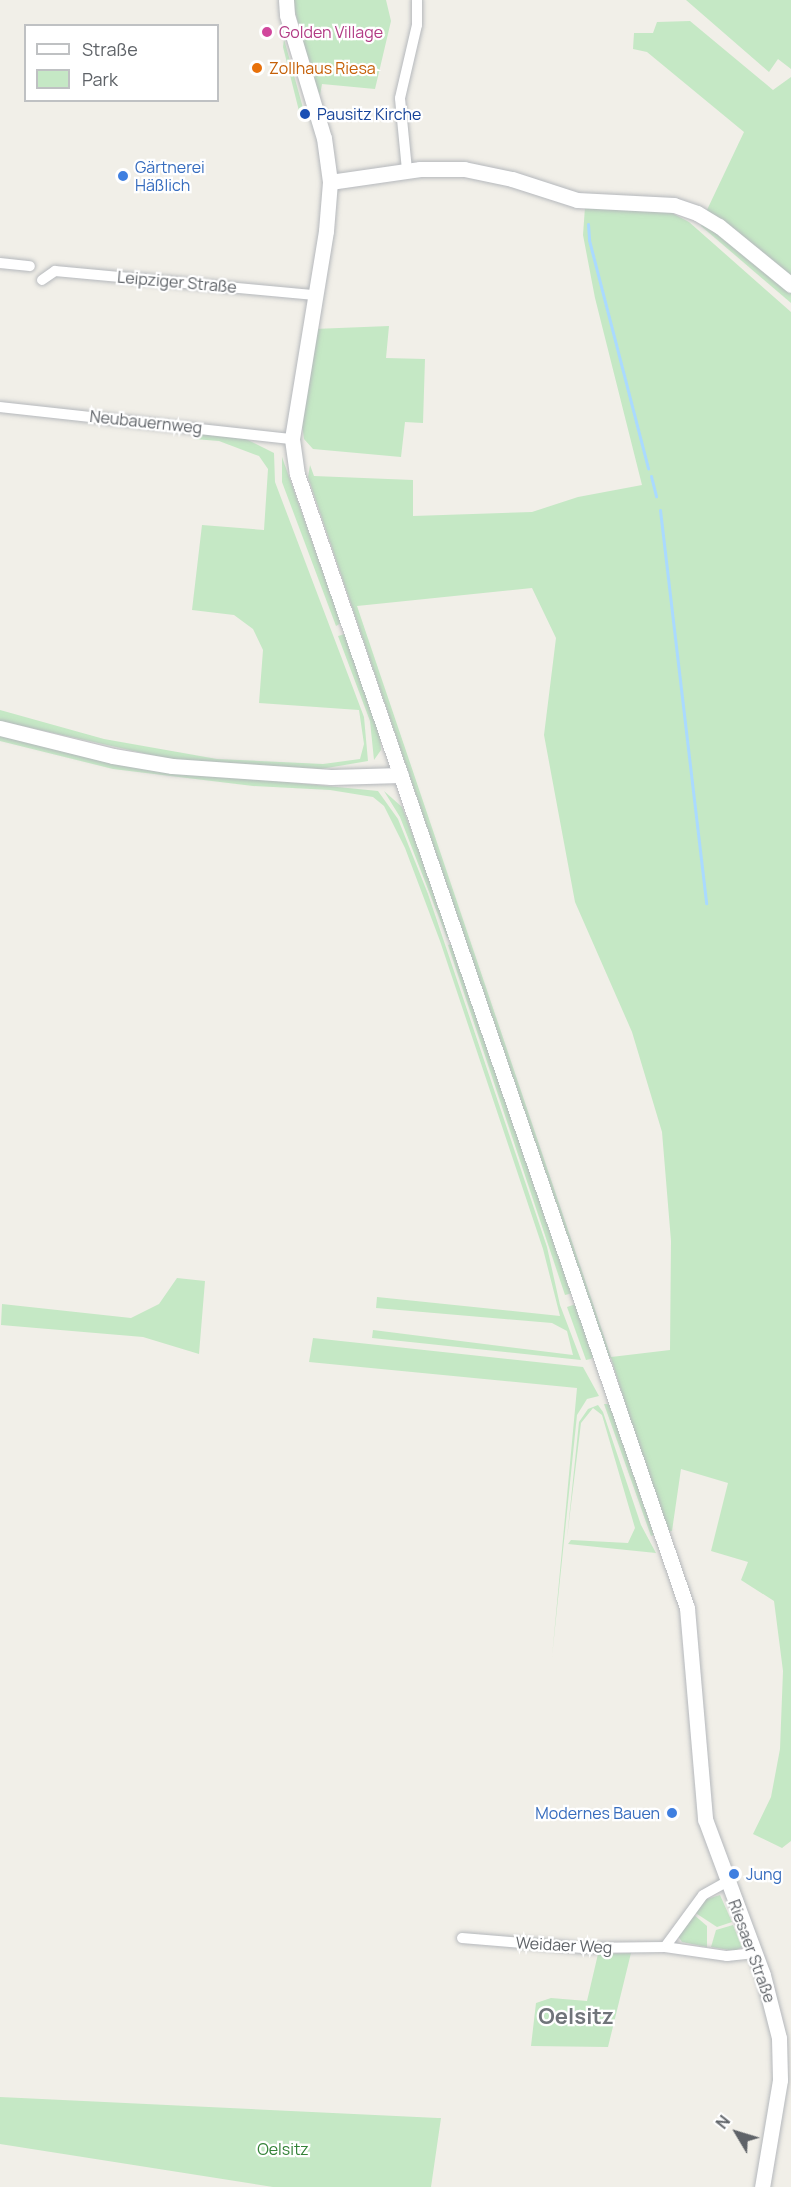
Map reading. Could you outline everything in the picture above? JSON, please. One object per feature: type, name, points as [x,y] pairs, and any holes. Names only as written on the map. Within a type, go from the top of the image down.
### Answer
[{"type":"main road","points":[[286,0],[287,15],[324,138],[330,182],[292,439]]},
{"type":"main road","points":[[330,182],[407,170],[464,169],[512,179],[577,200],[647,202],[697,213],[791,285]]},
{"type":"main road","name":"Riesaer Straße","points":[[292,439],[297,474],[690,1624],[699,1784],[709,1835],[755,1953],[780,2052],[780,2080],[762,2187]]},
{"type":"main road","points":[[0,728],[113,756],[172,766],[331,777],[400,775]]},
{"type":"street","points":[[407,170],[400,98],[417,25],[417,0]]},
{"type":"street","points":[[0,263],[30,266]]},
{"type":"street","name":"Leipziger Straße","points":[[42,280],[55,271],[315,295]]},
{"type":"street","name":"Neubauernweg","points":[[0,407],[292,439]]},
{"type":"street","points":[[665,1947],[703,1895],[726,1882]]},
{"type":"street","name":"Weidaer Weg","points":[[462,1938],[583,1948],[665,1947],[727,1956],[755,1953]]},
{"type":"green space","points":[[292,0],[386,0],[391,21],[375,89],[322,84],[320,95],[313,79]]},
{"type":"green space","points":[[686,0],[791,0],[791,69],[778,59],[769,72]]},
{"type":"green space","points":[[690,21],[773,90],[791,77],[791,279],[706,212],[744,132],[647,52],[633,49],[634,33],[653,33],[657,22]]},
{"type":"green space","points":[[284,39],[306,119],[301,119],[283,47]]},
{"type":"green space","points":[[585,207],[670,212],[689,222],[791,312],[791,1841],[782,1848],[753,1834],[771,1797],[780,1749],[783,1671],[774,1601],[741,1580],[748,1562],[711,1551],[728,1483],[681,1469],[672,1531],[665,1532],[611,1358],[607,1357],[308,477],[310,465],[314,476],[413,480],[413,516],[532,512],[578,497],[642,485],[595,298],[583,235]],"holes":[[[532,588],[556,638],[544,735],[575,902],[632,1032],[662,1132],[671,1241],[670,1350],[611,1357],[357,606]]]},
{"type":"green space","points":[[702,221],[791,290],[791,303],[701,226]]},
{"type":"green space","points":[[389,326],[386,358],[425,359],[423,423],[405,422],[401,457],[313,449],[304,439],[301,416],[314,329]]},
{"type":"green space","points":[[195,431],[244,438],[274,453],[275,482],[364,717],[368,761],[321,769],[174,760],[0,721],[0,710],[104,739],[217,759],[323,764],[360,759],[364,744],[359,710],[259,703],[263,650],[253,629],[234,615],[192,610],[202,525],[264,530],[268,469],[259,456],[219,441],[194,439]]},
{"type":"green space","points":[[282,457],[341,623],[336,626],[282,482]]},
{"type":"green space","points":[[345,634],[380,736],[381,750],[374,760],[370,721],[338,636]]},
{"type":"green space","points":[[0,734],[174,771],[378,791],[398,819],[428,894],[547,1247],[560,1305],[581,1360],[372,1338],[373,1330],[573,1355],[567,1331],[552,1323],[376,1308],[377,1297],[560,1316],[543,1249],[440,941],[405,848],[384,806],[373,797],[330,790],[253,786],[113,769],[0,741]]},
{"type":"green space","points":[[384,791],[402,807],[452,936],[447,938],[400,817]]},
{"type":"green space","points":[[454,943],[573,1293],[565,1295],[448,945]]},
{"type":"green space","points":[[177,1278],[205,1281],[199,1354],[143,1337],[1,1325],[2,1304],[131,1318],[159,1304]]},
{"type":"green space","points":[[576,1304],[594,1356],[591,1359],[586,1360],[567,1307]]},
{"type":"green space","points":[[313,1338],[583,1367],[599,1396],[587,1399],[577,1415],[552,1657],[577,1388],[309,1362]]},
{"type":"green space","points":[[604,1404],[610,1404],[654,1535],[651,1536]]},
{"type":"green space","points":[[598,1405],[603,1412],[641,1525],[656,1553],[568,1544],[571,1540],[628,1543],[635,1528],[602,1415],[593,1408],[581,1423],[567,1538],[579,1422],[588,1409]]},
{"type":"green space","points":[[720,1895],[732,1922],[717,1927],[694,1912],[704,1900]]},
{"type":"green space","points":[[693,1914],[707,1926],[707,1947],[682,1942],[678,1936]]},
{"type":"green space","points":[[733,1925],[742,1947],[735,1951],[711,1947],[716,1930]]},
{"type":"green space","points":[[631,1953],[608,2047],[531,2046],[536,2003],[551,1998],[587,2001],[598,1954]]},
{"type":"green space","name":"Oelsitz","points":[[0,2097],[441,2118],[431,2187],[273,2187],[0,2144]]},
{"type":"waterway","points":[[588,224],[589,240],[648,468]]},
{"type":"waterway","points":[[651,476],[656,496]]},
{"type":"waterway","points":[[660,510],[706,903]]},
{"type":"place","name":"Golden Village","points":[[267,32]]},
{"type":"place","name":"Zollhaus Riesa","points":[[257,68]]},
{"type":"place","name":"Pausitz Kirche","points":[[305,114]]},
{"type":"place","name":"Gärtnerei Häßlich","points":[[123,176]]},
{"type":"place","name":"Modernes Bauen","points":[[672,1813]]},
{"type":"place","name":"Jung","points":[[734,1874]]},
{"type":"district","name":"Oelsitz","points":[[576,2017]]}]
